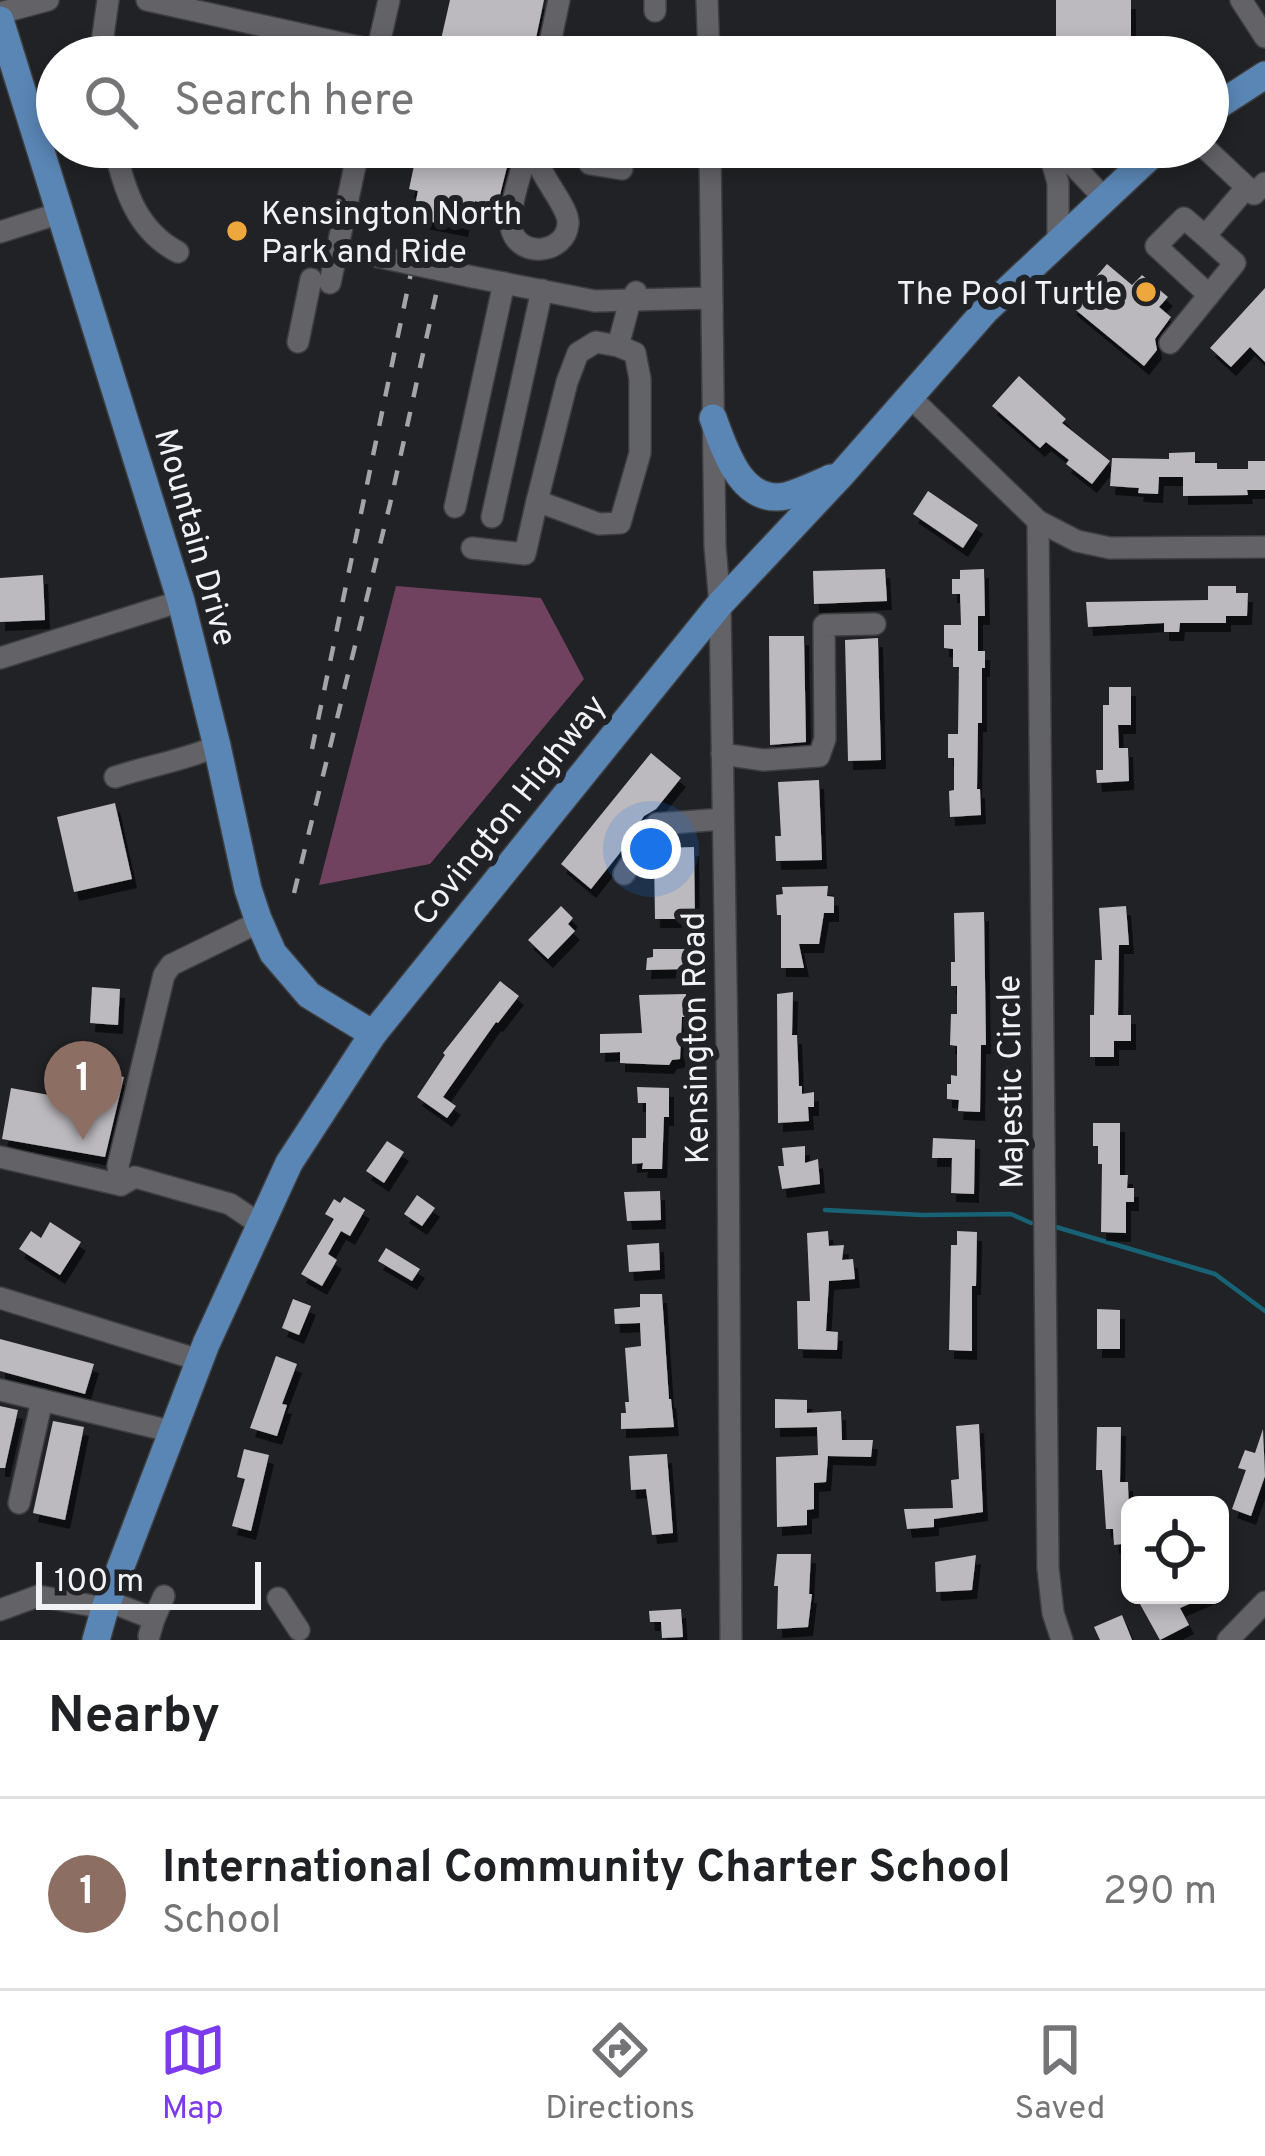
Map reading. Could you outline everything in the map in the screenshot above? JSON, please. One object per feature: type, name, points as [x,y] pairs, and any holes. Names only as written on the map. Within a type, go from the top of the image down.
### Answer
[{"type":"main road","name":"Mountain Drive","points":[[0,16],[36,134]]},
{"type":"main road","points":[[1229,98],[1265,74]]},
{"type":"main road","name":"Mountain Drive","points":[[46,168],[181,601],[248,890],[260,922],[273,953],[309,995],[373,1034]]},
{"type":"main road","name":"Covington Highway","points":[[96,1640],[206,1344],[290,1163],[373,1034],[720,604],[985,311],[1138,168]]},
{"type":"main road","points":[[713,418],[740,477],[758,493],[789,495],[841,475]]},
{"type":"street","points":[[0,16],[48,0]]},
{"type":"street","points":[[103,36],[108,0]]},
{"type":"street","points":[[147,0],[300,36]]},
{"type":"street","points":[[381,36],[389,0]]},
{"type":"street","points":[[552,36],[560,0]]},
{"type":"street","points":[[707,0],[708,36]]},
{"type":"street","points":[[1251,6],[1265,37]]},
{"type":"street","points":[[1205,236],[1259,188],[1229,166]]},
{"type":"street","points":[[121,168],[148,232],[178,252]]},
{"type":"street","points":[[298,342],[320,281],[338,248],[354,168]]},
{"type":"street","points":[[616,168],[622,169]]},
{"type":"street","name":"Kensington Road","points":[[710,168],[728,1100],[731,1640]]},
{"type":"street","points":[[1056,168],[1058,244]]},
{"type":"street","points":[[1073,168],[1105,199]]},
{"type":"street","points":[[0,232],[60,213]]},
{"type":"street","points":[[1170,344],[1235,263],[1184,218],[1156,246],[1209,295]]},
{"type":"street","points":[[338,248],[542,290],[711,298]]},
{"type":"street","points":[[455,506],[504,283]]},
{"type":"street","points":[[492,517],[542,290]]},
{"type":"street","points":[[618,346],[633,297]]},
{"type":"street","points":[[472,548],[525,554],[537,501],[567,382],[578,353],[596,342],[635,353],[640,379],[640,452],[620,523],[599,524],[537,501]]},
{"type":"street","points":[[909,396],[1038,521],[1077,542],[1111,548],[1265,547]]},
{"type":"street","name":"Majestic Circle","points":[[1038,521],[1048,1568],[1053,1613],[1062,1640]]},
{"type":"street","points":[[0,658],[181,601]]},
{"type":"street","points":[[722,754],[764,760],[819,756],[825,739],[824,625],[875,624]]},
{"type":"street","points":[[132,779],[167,760],[217,746]]},
{"type":"street","points":[[624,874],[657,824],[723,819]]},
{"type":"street","points":[[121,1185],[118,1166],[164,975],[171,965],[260,922]]},
{"type":"street","points":[[0,1157],[121,1185],[135,1178],[207,1196],[230,1204],[261,1225]]},
{"type":"street","points":[[0,1298],[202,1361]]},
{"type":"street","points":[[0,1390],[174,1432]]},
{"type":"street","points":[[19,1503],[42,1400]]},
{"type":"street","points":[[0,1610],[38,1596],[106,1604],[152,1628],[164,1596]]},
{"type":"street","points":[[278,1598],[299,1630]]},
{"type":"street","points":[[1228,1640],[1265,1602]]},
{"type":"shaded area","points":[[396,586],[541,598],[584,679],[430,864],[319,885]]},
{"type":"building","points":[[450,0],[544,0],[536,36],[442,36]]},
{"type":"building","points":[[1056,0],[1131,0],[1131,36],[1056,36]]},
{"type":"building","points":[[414,168],[507,168],[497,207],[475,201],[467,209],[463,228],[422,220],[424,212],[414,210],[418,191],[409,189]]},
{"type":"building","points":[[1107,264],[1132,285],[1142,275],[1168,297],[1159,307],[1171,317],[1155,339],[1157,350],[1144,366],[1071,306]]},
{"type":"building","points":[[1265,288],[1265,362],[1250,347],[1231,367],[1210,348]]},
{"type":"building","points":[[1019,376],[1066,419],[1062,423],[1110,461],[1092,484],[1046,442],[1040,448],[992,406]]},
{"type":"building","points":[[1195,452],[1195,463],[1217,463],[1217,469],[1248,469],[1248,461],[1265,461],[1265,490],[1247,490],[1248,495],[1183,496],[1183,477],[1159,477],[1158,494],[1110,486],[1112,458],[1169,459],[1169,453]]},
{"type":"building","points":[[928,491],[978,525],[963,548],[913,514]]},
{"type":"building","points":[[885,569],[887,601],[814,604],[813,571]]},
{"type":"building","points":[[984,569],[985,616],[978,616],[978,651],[985,651],[982,723],[978,723],[981,815],[950,817],[954,758],[948,758],[948,734],[958,734],[959,667],[953,667],[953,649],[944,648],[944,625],[961,625],[960,594],[952,594],[952,579],[960,579],[960,570]]},
{"type":"building","points":[[43,575],[45,620],[0,622],[0,578]]},
{"type":"building","points":[[1208,586],[1236,586],[1236,593],[1248,593],[1247,616],[1226,616],[1226,623],[1180,623],[1179,632],[1164,632],[1164,623],[1088,627],[1086,602],[1208,600]]},
{"type":"building","points":[[769,636],[804,636],[806,742],[770,745]]},
{"type":"building","points":[[878,638],[881,760],[848,761],[845,640]]},
{"type":"building","points":[[1109,687],[1131,687],[1131,725],[1118,725],[1119,748],[1128,748],[1129,781],[1097,783],[1096,770],[1103,770],[1103,705],[1109,705]]},
{"type":"building","points":[[651,753],[681,778],[656,809],[644,816],[591,889],[561,864]]},
{"type":"building","points":[[819,780],[822,860],[776,861],[775,836],[781,836],[778,782]]},
{"type":"building","points":[[115,803],[132,879],[74,892],[57,817]]},
{"type":"building","points":[[694,847],[695,919],[655,919],[654,856],[659,848]]},
{"type":"building","points":[[828,886],[834,913],[824,913],[819,944],[799,944],[804,968],[781,968],[781,915],[777,915],[776,895],[783,894],[782,887]]},
{"type":"building","points":[[561,906],[573,918],[568,924],[575,931],[548,959],[528,940]]},
{"type":"building","points":[[1126,906],[1129,945],[1119,945],[1118,1015],[1131,1015],[1131,1041],[1114,1041],[1114,1057],[1090,1057],[1095,960],[1102,960],[1099,908]]},
{"type":"building","points":[[984,912],[986,1045],[981,1045],[980,1112],[958,1111],[959,1100],[947,1099],[947,1084],[951,1084],[951,1075],[957,1076],[957,1046],[950,1045],[951,1014],[957,1014],[957,986],[951,986],[954,913]]},
{"type":"building","points":[[653,949],[685,949],[685,969],[646,970]]},
{"type":"building","points":[[500,981],[519,996],[443,1097],[456,1106],[447,1118],[417,1097],[443,1053]]},
{"type":"building","points":[[92,987],[120,989],[118,1025],[90,1023]]},
{"type":"building","points":[[793,992],[792,1035],[797,1035],[799,1086],[802,1094],[814,1092],[814,1107],[808,1107],[809,1121],[778,1123],[777,994]]},
{"type":"building","points":[[686,994],[680,1059],[669,1065],[620,1063],[620,1052],[600,1053],[600,1034],[642,1033],[639,995]]},
{"type":"building","points":[[88,1070],[124,1077],[105,1157],[2,1139],[11,1088],[82,1101]]},
{"type":"building","points":[[637,1087],[669,1088],[662,1169],[632,1164],[632,1138],[646,1138],[646,1103],[638,1103]]},
{"type":"building","points":[[1093,1123],[1120,1123],[1120,1175],[1128,1175],[1127,1188],[1134,1188],[1134,1202],[1126,1202],[1126,1233],[1101,1232],[1102,1164],[1098,1164],[1098,1146],[1093,1146]]},
{"type":"building","points":[[933,1138],[975,1140],[974,1194],[951,1193],[952,1158],[932,1158]]},
{"type":"building","points":[[387,1141],[404,1152],[384,1183],[366,1171]]},
{"type":"building","points":[[805,1146],[805,1163],[818,1159],[820,1184],[782,1189],[778,1166],[784,1166],[782,1148]]},
{"type":"building","points":[[660,1191],[661,1220],[627,1221],[624,1192]]},
{"type":"building","points":[[417,1195],[435,1208],[422,1226],[404,1214]]},
{"type":"building","points":[[344,1197],[365,1210],[350,1236],[341,1231],[328,1254],[337,1260],[322,1286],[301,1274],[334,1219],[325,1214],[334,1199],[340,1203]]},
{"type":"building","points":[[50,1222],[81,1242],[60,1275],[19,1249],[31,1231],[41,1238]]},
{"type":"building","points":[[828,1231],[829,1246],[844,1245],[842,1260],[853,1259],[855,1279],[829,1281],[826,1331],[838,1332],[837,1350],[798,1349],[797,1301],[810,1301],[807,1233]]},
{"type":"building","points":[[957,1231],[977,1232],[972,1351],[949,1350],[951,1245],[957,1245]]},
{"type":"building","points":[[659,1243],[660,1270],[629,1272],[627,1245]]},
{"type":"building","points":[[386,1248],[420,1269],[412,1281],[378,1261]]},
{"type":"building","points":[[640,1294],[662,1294],[674,1427],[621,1429],[621,1413],[626,1413],[625,1402],[629,1402],[625,1348],[641,1346],[640,1323],[615,1324],[614,1309],[640,1307]]},
{"type":"building","points":[[293,1299],[311,1306],[299,1335],[282,1328]]},
{"type":"building","points":[[1097,1309],[1120,1310],[1120,1349],[1097,1349]]},
{"type":"building","points":[[0,1339],[94,1364],[85,1394],[0,1371]]},
{"type":"building","points":[[276,1356],[297,1364],[282,1404],[287,1405],[277,1436],[250,1428]]},
{"type":"building","points":[[775,1399],[807,1400],[807,1413],[841,1411],[842,1440],[873,1440],[871,1457],[828,1456],[826,1482],[814,1483],[814,1509],[807,1510],[807,1525],[777,1527],[776,1457],[818,1455],[817,1427],[775,1428]]},
{"type":"building","points":[[0,1406],[18,1410],[5,1468],[0,1468]]},
{"type":"building","points":[[53,1421],[84,1427],[65,1520],[33,1513]]},
{"type":"building","points":[[979,1424],[983,1512],[934,1519],[934,1527],[907,1529],[904,1509],[953,1508],[951,1480],[959,1479],[956,1426]]},
{"type":"building","points":[[1097,1427],[1121,1427],[1120,1482],[1128,1482],[1128,1496],[1121,1496],[1121,1544],[1114,1545],[1113,1529],[1106,1529],[1102,1470],[1096,1470]]},
{"type":"building","points":[[1263,1429],[1265,1476],[1251,1516],[1232,1509],[1246,1470],[1238,1468],[1245,1450],[1255,1453]]},
{"type":"building","points":[[244,1449],[269,1455],[251,1531],[232,1526],[245,1479],[237,1477]]},
{"type":"building","points":[[667,1454],[673,1533],[652,1535],[646,1489],[631,1490],[629,1456]]},
{"type":"building","points":[[777,1554],[811,1554],[808,1627],[777,1629]]},
{"type":"building","points":[[976,1555],[972,1590],[936,1592],[935,1562]]},
{"type":"building","points":[[1140,1604],[1189,1604],[1180,1608],[1189,1625],[1160,1640]]},
{"type":"building","points":[[681,1609],[683,1637],[662,1638],[661,1622],[650,1622],[649,1611]]},
{"type":"building","points":[[1122,1615],[1132,1640],[1100,1640],[1094,1627]]},
{"type":"waterway","points":[[825,1210],[1011,1214],[1031,1223]]},
{"type":"waterway","points":[[1056,1227],[1215,1274],[1265,1311]]},
{"type":"railway","points":[[312,749],[422,220]]},
{"type":"railway","points":[[294,893],[390,504],[451,226]]},
{"type":"place","name":"Kensington North Park and Ride","points":[[237,231]]},
{"type":"place","name":"The Pool Turtle","points":[[1146,292]]},
{"type":"place","name":"International Community Charter School","points":[[83,1140]]}]
